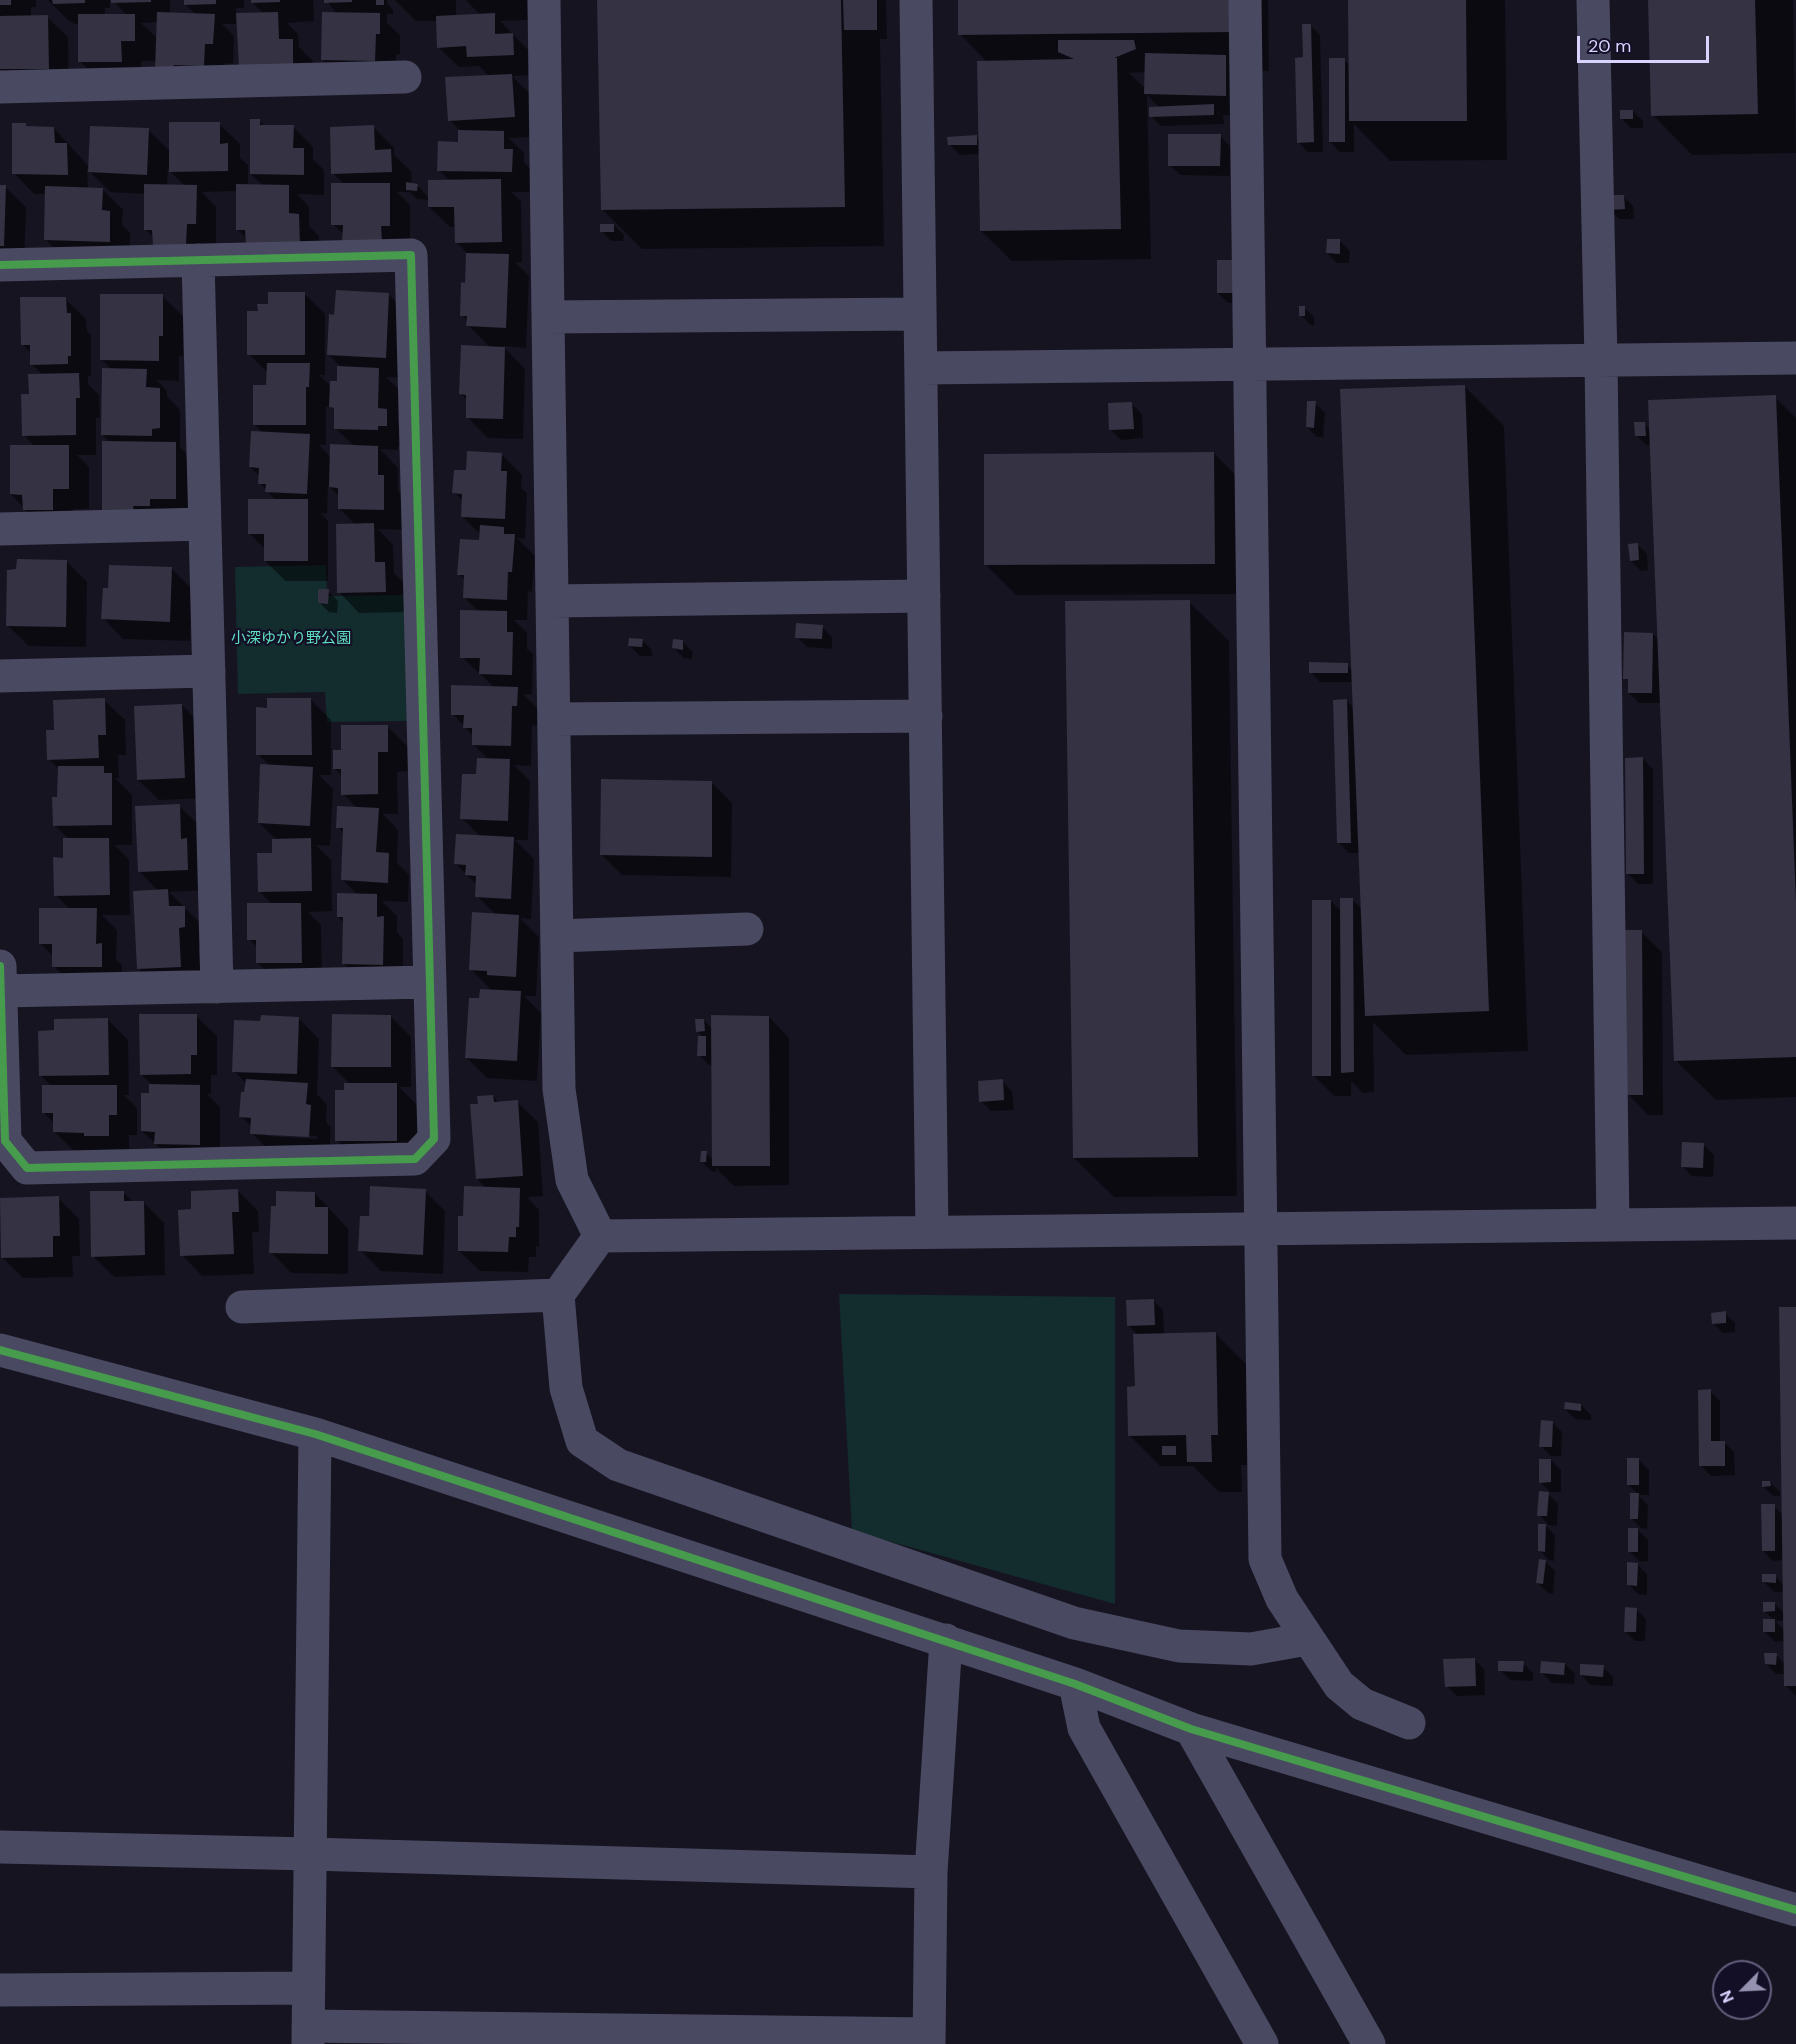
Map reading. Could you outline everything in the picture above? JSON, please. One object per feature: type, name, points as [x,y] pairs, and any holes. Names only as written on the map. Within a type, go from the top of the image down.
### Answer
[{"type":"street","points":[[544,0],[559,1089],[572,1180],[600,1236]]},
{"type":"street","points":[[916,0],[932,1232]]},
{"type":"street","points":[[1245,0],[1265,1559],[1282,1599],[1339,1685],[1362,1704],[1409,1723]]},
{"type":"street","points":[[1593,0],[1601,360],[1613,1225]]},
{"type":"street","points":[[0,87],[405,77]]},
{"type":"street","points":[[0,265],[411,255],[434,1139],[415,1159],[27,1168],[5,1141],[0,966]]},
{"type":"street","points":[[198,260],[217,987]]},
{"type":"street","points":[[548,317],[920,314]]},
{"type":"street","points":[[921,368],[1796,358]]},
{"type":"street","points":[[0,529],[205,524]]},
{"type":"street","points":[[552,601],[924,596]]},
{"type":"street","points":[[0,676],[209,671]]},
{"type":"street","points":[[554,719],[926,716]]},
{"type":"street","points":[[556,936],[747,928]]},
{"type":"street","points":[[1,991],[429,982]]},
{"type":"street","points":[[600,1236],[1796,1223]]},
{"type":"street","points":[[600,1236],[558,1295],[566,1388],[582,1442],[618,1465],[1074,1623],[1179,1646],[1251,1649],[1307,1639]]},
{"type":"street","points":[[242,1307],[558,1295]]},
{"type":"street","points":[[0,1350],[315,1434],[946,1640],[1075,1684],[1191,1729],[1796,1910]]},
{"type":"street","points":[[315,1434],[308,2035],[929,2039],[931,1872],[946,1640]]},
{"type":"street","points":[[1075,1684],[1084,1728],[1262,2044]]},
{"type":"street","points":[[1191,1729],[1370,2044]]},
{"type":"street","points":[[0,1847],[931,1872]]},
{"type":"street","points":[[0,1990],[308,1988]]},
{"type":"green space","name":"小深ゆかり野公園","points":[[326,565],[327,596],[406,595],[409,721],[327,722],[325,692],[238,694],[235,567]]},
{"type":"green space","points":[[839,1294],[1115,1297],[1115,1604],[852,1531]]},
{"type":"building","points":[[0,0],[11,0],[11,5],[0,5]]},
{"type":"building","points":[[52,0],[85,0],[85,3],[53,4]]},
{"type":"building","points":[[111,0],[151,0],[151,2],[111,3]]},
{"type":"building","points":[[184,0],[216,0],[216,4],[184,5]]},
{"type":"building","points":[[251,0],[280,0],[280,2],[251,3]]},
{"type":"building","points":[[324,0],[352,0],[352,2],[324,3]]},
{"type":"building","points":[[376,0],[384,0],[384,5],[376,5]]},
{"type":"building","points":[[597,0],[841,0],[845,207],[601,210]]},
{"type":"building","points":[[843,0],[877,0],[877,30],[844,30]]},
{"type":"building","points":[[958,0],[1229,0],[1230,32],[958,35]]},
{"type":"building","points":[[1348,0],[1466,0],[1467,121],[1349,121]]},
{"type":"building","points":[[1648,0],[1755,0],[1758,114],[1651,116]]},
{"type":"building","points":[[157,12],[215,14],[213,44],[205,44],[204,66],[174,65],[173,69],[155,69]]},
{"type":"building","points":[[278,12],[279,39],[293,39],[293,65],[239,67],[236,13]]},
{"type":"building","points":[[322,12],[380,13],[380,34],[376,34],[375,61],[321,60]]},
{"type":"building","points":[[495,13],[495,34],[513,33],[514,55],[467,57],[466,46],[437,48],[436,16]]},
{"type":"building","points":[[78,14],[135,14],[135,41],[121,41],[122,62],[78,62]]},
{"type":"building","points":[[48,15],[49,69],[0,69],[0,16]]},
{"type":"building","points":[[1302,24],[1311,24],[1314,142],[1297,143],[1295,58],[1303,57]]},
{"type":"building","points":[[1058,40],[1134,40],[1136,49],[1114,58],[1117,58],[1121,229],[980,231],[977,61],[1074,59],[1058,52]]},
{"type":"building","points":[[1145,53],[1226,55],[1226,96],[1144,94]]},
{"type":"building","points":[[1329,58],[1345,58],[1345,142],[1329,142]]},
{"type":"building","points":[[512,74],[515,117],[448,121],[445,77]]},
{"type":"building","points":[[1214,104],[1214,115],[1149,117],[1149,107]]},
{"type":"building","points":[[1620,110],[1633,110],[1633,119],[1620,119]]},
{"type":"building","points":[[250,119],[260,119],[260,125],[294,125],[293,148],[304,148],[304,175],[250,174]]},
{"type":"building","points":[[169,122],[220,122],[220,144],[228,143],[228,171],[169,172]]},
{"type":"building","points":[[12,123],[54,127],[55,143],[67,143],[68,175],[12,174]]},
{"type":"building","points":[[374,125],[375,150],[391,149],[392,172],[331,174],[330,127]]},
{"type":"building","points":[[90,126],[149,128],[147,175],[88,172]]},
{"type":"building","points":[[458,130],[504,131],[504,149],[513,149],[512,172],[437,171],[438,141],[458,142]]},
{"type":"building","points":[[1168,134],[1221,134],[1220,166],[1168,166]]},
{"type":"building","points":[[977,135],[977,145],[948,145],[947,137]]},
{"type":"building","points":[[501,179],[502,242],[455,243],[454,207],[428,207],[428,180]]},
{"type":"building","points":[[406,182],[418,184],[417,191],[406,190]]},
{"type":"building","points":[[331,183],[390,183],[390,226],[381,226],[382,242],[342,242],[343,225],[331,225]]},
{"type":"building","points":[[144,184],[197,185],[196,224],[187,224],[186,245],[153,245],[152,230],[144,230]]},
{"type":"building","points":[[236,184],[289,185],[289,213],[299,214],[300,245],[246,245],[245,230],[236,230]]},
{"type":"building","points":[[0,185],[6,185],[4,246],[0,246]]},
{"type":"building","points":[[45,186],[103,188],[102,210],[110,211],[110,242],[44,240]]},
{"type":"building","points":[[1607,195],[1624,195],[1625,209],[1608,210]]},
{"type":"building","points":[[600,224],[614,224],[614,232],[600,232]]},
{"type":"building","points":[[1327,239],[1340,239],[1340,254],[1326,253]]},
{"type":"building","points":[[466,253],[509,254],[506,328],[466,326],[467,316],[460,316],[461,282],[465,283]]},
{"type":"building","points":[[1217,260],[1234,260],[1235,293],[1217,293]]},
{"type":"building","points":[[336,290],[389,293],[386,358],[327,355],[329,314],[334,315]]},
{"type":"building","points":[[268,292],[305,292],[305,355],[247,355],[247,311],[258,311],[257,304],[268,304]]},
{"type":"building","points":[[100,294],[163,294],[163,336],[159,336],[159,361],[100,360]]},
{"type":"building","points":[[20,297],[66,297],[67,313],[71,313],[71,356],[68,356],[68,364],[30,365],[30,345],[21,345]]},
{"type":"building","points":[[1299,306],[1305,306],[1305,316],[1299,316]]},
{"type":"building","points":[[461,345],[505,347],[503,419],[466,418],[466,395],[459,394]]},
{"type":"building","points":[[267,363],[310,363],[309,387],[306,387],[306,425],[253,425],[253,385],[266,385]]},
{"type":"building","points":[[337,366],[379,368],[378,408],[387,409],[387,426],[378,426],[378,430],[334,429],[334,408],[329,407],[330,381],[337,381]]},
{"type":"building","points":[[102,368],[147,369],[146,387],[160,388],[160,428],[152,429],[152,436],[101,435]]},
{"type":"building","points":[[79,373],[80,398],[76,398],[76,435],[22,436],[21,394],[29,394],[28,374]]},
{"type":"building","points":[[1465,385],[1489,1011],[1365,1016],[1340,389]]},
{"type":"building","points":[[1776,395],[1796,902],[1796,1057],[1674,1061],[1648,400]]},
{"type":"building","points":[[1307,401],[1316,401],[1314,428],[1306,427]]},
{"type":"building","points":[[1132,402],[1134,429],[1109,430],[1108,403]]},
{"type":"building","points":[[1634,422],[1645,422],[1646,436],[1635,436]]},
{"type":"building","points":[[251,431],[310,434],[307,494],[265,492],[266,484],[258,484],[259,468],[249,467]]},
{"type":"building","points":[[102,441],[176,442],[176,499],[150,499],[150,506],[133,506],[134,512],[102,512]]},
{"type":"building","points":[[330,444],[378,446],[378,475],[384,475],[384,510],[338,509],[338,488],[329,487]]},
{"type":"building","points":[[10,445],[69,445],[69,489],[53,489],[53,510],[23,510],[22,495],[10,494]]},
{"type":"building","points":[[467,451],[502,453],[501,471],[507,471],[505,519],[461,517],[462,494],[452,493],[454,470],[466,470]]},
{"type":"building","points":[[1214,452],[1215,564],[984,565],[984,454]]},
{"type":"building","points":[[248,499],[308,499],[308,561],[264,561],[264,534],[248,534]]},
{"type":"building","points":[[374,523],[375,562],[385,562],[386,592],[337,593],[336,524]]},
{"type":"building","points":[[480,525],[504,527],[504,534],[515,534],[512,572],[508,572],[507,600],[463,598],[464,575],[457,575],[460,539],[479,540]]},
{"type":"building","points":[[1638,543],[1639,560],[1630,561],[1628,544]]},
{"type":"building","points":[[17,559],[67,560],[66,627],[6,626],[7,570],[16,569]]},
{"type":"building","points":[[109,565],[172,567],[170,622],[101,619],[103,588],[108,588]]},
{"type":"building","points":[[318,589],[329,589],[328,604],[318,603]]},
{"type":"building","points":[[1190,600],[1198,1157],[1073,1158],[1065,601]]},
{"type":"building","points":[[460,610],[507,611],[507,632],[513,632],[512,675],[479,674],[480,658],[460,658]]},
{"type":"building","points":[[796,623],[823,625],[822,639],[795,638]]},
{"type":"building","points":[[1624,632],[1653,633],[1652,693],[1628,693],[1628,679],[1623,679]]},
{"type":"building","points":[[629,638],[643,639],[642,647],[628,646]]},
{"type":"building","points":[[673,639],[683,640],[683,650],[672,648]]},
{"type":"building","points":[[1309,662],[1348,663],[1348,673],[1309,673]]},
{"type":"building","points":[[451,685],[518,687],[517,706],[512,706],[511,746],[472,745],[472,728],[463,728],[464,715],[451,715]]},
{"type":"building","points":[[105,698],[106,735],[98,735],[99,758],[47,760],[46,730],[54,730],[53,700]]},
{"type":"building","points":[[267,698],[311,698],[312,755],[256,755],[256,707],[267,708]]},
{"type":"building","points":[[1347,699],[1351,843],[1337,843],[1333,700]]},
{"type":"building","points":[[182,704],[185,778],[137,780],[134,706]]},
{"type":"building","points":[[341,725],[388,725],[388,752],[378,752],[378,794],[341,795],[341,769],[333,769],[333,750],[341,750]]},
{"type":"building","points":[[1643,757],[1644,874],[1626,874],[1625,758]]},
{"type":"building","points":[[477,758],[510,759],[508,821],[460,819],[462,774],[476,774]]},
{"type":"building","points":[[260,764],[313,767],[310,826],[258,823]]},
{"type":"building","points":[[58,766],[104,766],[104,773],[112,773],[112,825],[53,826],[52,797],[57,797]]},
{"type":"building","points":[[601,779],[712,781],[712,857],[600,855]]},
{"type":"building","points":[[180,804],[181,839],[187,838],[188,870],[138,872],[135,806]]},
{"type":"building","points":[[337,806],[379,808],[376,852],[389,853],[388,883],[341,880],[343,828],[336,828]]},
{"type":"building","points":[[456,834],[514,837],[511,899],[475,897],[476,876],[465,875],[466,865],[454,864]]},
{"type":"building","points":[[63,838],[109,838],[110,895],[54,896],[53,857],[63,858]]},
{"type":"building","points":[[311,838],[312,891],[258,892],[257,853],[272,853],[272,839]]},
{"type":"building","points":[[168,889],[169,906],[185,906],[185,927],[179,928],[181,967],[137,969],[133,891]]},
{"type":"building","points":[[337,893],[377,894],[377,917],[384,916],[383,965],[342,964],[343,917],[337,917]]},
{"type":"building","points":[[1340,898],[1353,898],[1354,1072],[1341,1073]]},
{"type":"building","points":[[1312,900],[1331,900],[1331,1076],[1312,1076]]},
{"type":"building","points":[[247,903],[301,903],[302,963],[256,963],[256,940],[247,940]]},
{"type":"building","points":[[39,908],[97,908],[96,944],[102,943],[102,967],[52,967],[52,944],[39,944]]},
{"type":"building","points":[[472,912],[519,915],[516,977],[487,975],[487,971],[469,970]]},
{"type":"building","points":[[1624,930],[1642,930],[1643,1095],[1626,1095]]},
{"type":"building","points":[[480,989],[521,991],[517,1061],[465,1058],[469,998],[479,998]]},
{"type":"building","points":[[139,1014],[197,1014],[197,1055],[191,1055],[191,1074],[140,1075]]},
{"type":"building","points":[[332,1014],[391,1015],[391,1067],[331,1067]]},
{"type":"building","points":[[261,1015],[299,1017],[297,1074],[232,1072],[234,1020],[260,1021]]},
{"type":"building","points":[[711,1015],[769,1016],[770,1166],[712,1166]]},
{"type":"building","points":[[108,1018],[109,1075],[39,1076],[38,1031],[54,1030],[54,1019]]},
{"type":"building","points":[[695,1019],[704,1019],[705,1031],[696,1032]]},
{"type":"building","points":[[698,1036],[706,1036],[706,1056],[697,1056]]},
{"type":"building","points":[[246,1079],[308,1083],[306,1104],[311,1105],[309,1137],[250,1134],[251,1118],[239,1117],[241,1092],[244,1092]]},
{"type":"building","points":[[1003,1079],[1004,1100],[979,1102],[978,1081]]},
{"type":"building","points":[[344,1083],[397,1083],[397,1141],[335,1141],[335,1090],[344,1090]]},
{"type":"building","points":[[149,1084],[200,1085],[200,1145],[154,1144],[155,1132],[141,1131],[141,1093],[149,1093]]},
{"type":"building","points":[[42,1085],[117,1085],[117,1115],[109,1115],[109,1136],[53,1132],[53,1113],[42,1113]]},
{"type":"building","points":[[493,1095],[494,1102],[518,1100],[523,1176],[476,1179],[470,1104],[478,1104],[477,1096]]},
{"type":"building","points":[[1682,1142],[1704,1143],[1703,1168],[1681,1167]]},
{"type":"building","points":[[701,1151],[707,1151],[706,1162],[700,1162]]},
{"type":"building","points":[[370,1186],[426,1189],[423,1255],[358,1251],[360,1216],[369,1216]]},
{"type":"building","points":[[464,1186],[520,1188],[519,1227],[516,1227],[516,1237],[509,1237],[508,1252],[458,1251],[458,1216],[463,1216]]},
{"type":"building","points":[[238,1189],[239,1212],[232,1212],[234,1254],[180,1256],[178,1210],[191,1209],[191,1191]]},
{"type":"building","points":[[90,1191],[124,1191],[124,1201],[144,1201],[145,1255],[91,1257]]},
{"type":"building","points":[[276,1191],[315,1192],[315,1207],[328,1207],[328,1254],[269,1253],[271,1206],[276,1206]]},
{"type":"building","points":[[59,1196],[60,1236],[53,1236],[53,1257],[1,1258],[0,1198]]},
{"type":"building","points":[[1154,1299],[1155,1325],[1127,1326],[1126,1300]]},
{"type":"building","points":[[1779,1307],[1796,1307],[1796,1686],[1784,1686]]},
{"type":"building","points":[[1726,1311],[1726,1323],[1712,1324],[1711,1313]]},
{"type":"building","points":[[1216,1332],[1218,1435],[1211,1435],[1212,1462],[1187,1462],[1186,1435],[1128,1436],[1127,1387],[1135,1386],[1133,1334]]},
{"type":"building","points":[[1711,1389],[1711,1441],[1725,1441],[1725,1466],[1699,1466],[1698,1390]]},
{"type":"building","points":[[1565,1402],[1581,1404],[1581,1411],[1564,1409]]},
{"type":"building","points":[[1541,1420],[1553,1421],[1552,1447],[1539,1447]]},
{"type":"building","points":[[1162,1446],[1176,1446],[1176,1455],[1162,1455]]},
{"type":"building","points":[[1627,1458],[1639,1458],[1639,1485],[1627,1485]]},
{"type":"building","points":[[1539,1459],[1551,1459],[1551,1482],[1539,1483]]},
{"type":"building","points":[[1762,1481],[1770,1481],[1771,1486],[1762,1487]]},
{"type":"building","points":[[1539,1491],[1549,1492],[1547,1516],[1537,1516]]},
{"type":"building","points":[[1630,1493],[1639,1493],[1638,1519],[1630,1519]]},
{"type":"building","points":[[1761,1504],[1775,1504],[1775,1551],[1762,1551]]},
{"type":"building","points":[[1538,1524],[1546,1524],[1545,1552],[1538,1551]]},
{"type":"building","points":[[1628,1528],[1638,1528],[1638,1552],[1628,1552]]},
{"type":"building","points":[[1539,1559],[1546,1560],[1543,1584],[1536,1583]]},
{"type":"building","points":[[1627,1562],[1638,1563],[1637,1586],[1627,1585]]},
{"type":"building","points":[[1762,1574],[1776,1574],[1776,1583],[1762,1582]]},
{"type":"building","points":[[1763,1602],[1775,1602],[1775,1611],[1763,1612]]},
{"type":"building","points":[[1625,1607],[1637,1608],[1636,1632],[1624,1632]]},
{"type":"building","points":[[1763,1619],[1775,1619],[1775,1632],[1763,1632]]},
{"type":"building","points":[[1764,1653],[1777,1653],[1776,1665],[1765,1664]]},
{"type":"building","points":[[1475,1658],[1476,1686],[1445,1687],[1443,1659]]},
{"type":"building","points":[[1498,1661],[1524,1661],[1523,1672],[1498,1671]]},
{"type":"building","points":[[1541,1661],[1565,1663],[1564,1675],[1540,1673]]},
{"type":"building","points":[[1580,1664],[1604,1665],[1603,1677],[1580,1675]]},
{"type":"cycle path","points":[[0,265],[411,255],[434,1139],[415,1159],[27,1168],[5,1141],[0,966]]},
{"type":"cycle path","points":[[0,1350],[315,1434],[1075,1684],[1191,1729],[1796,1910]]}]
